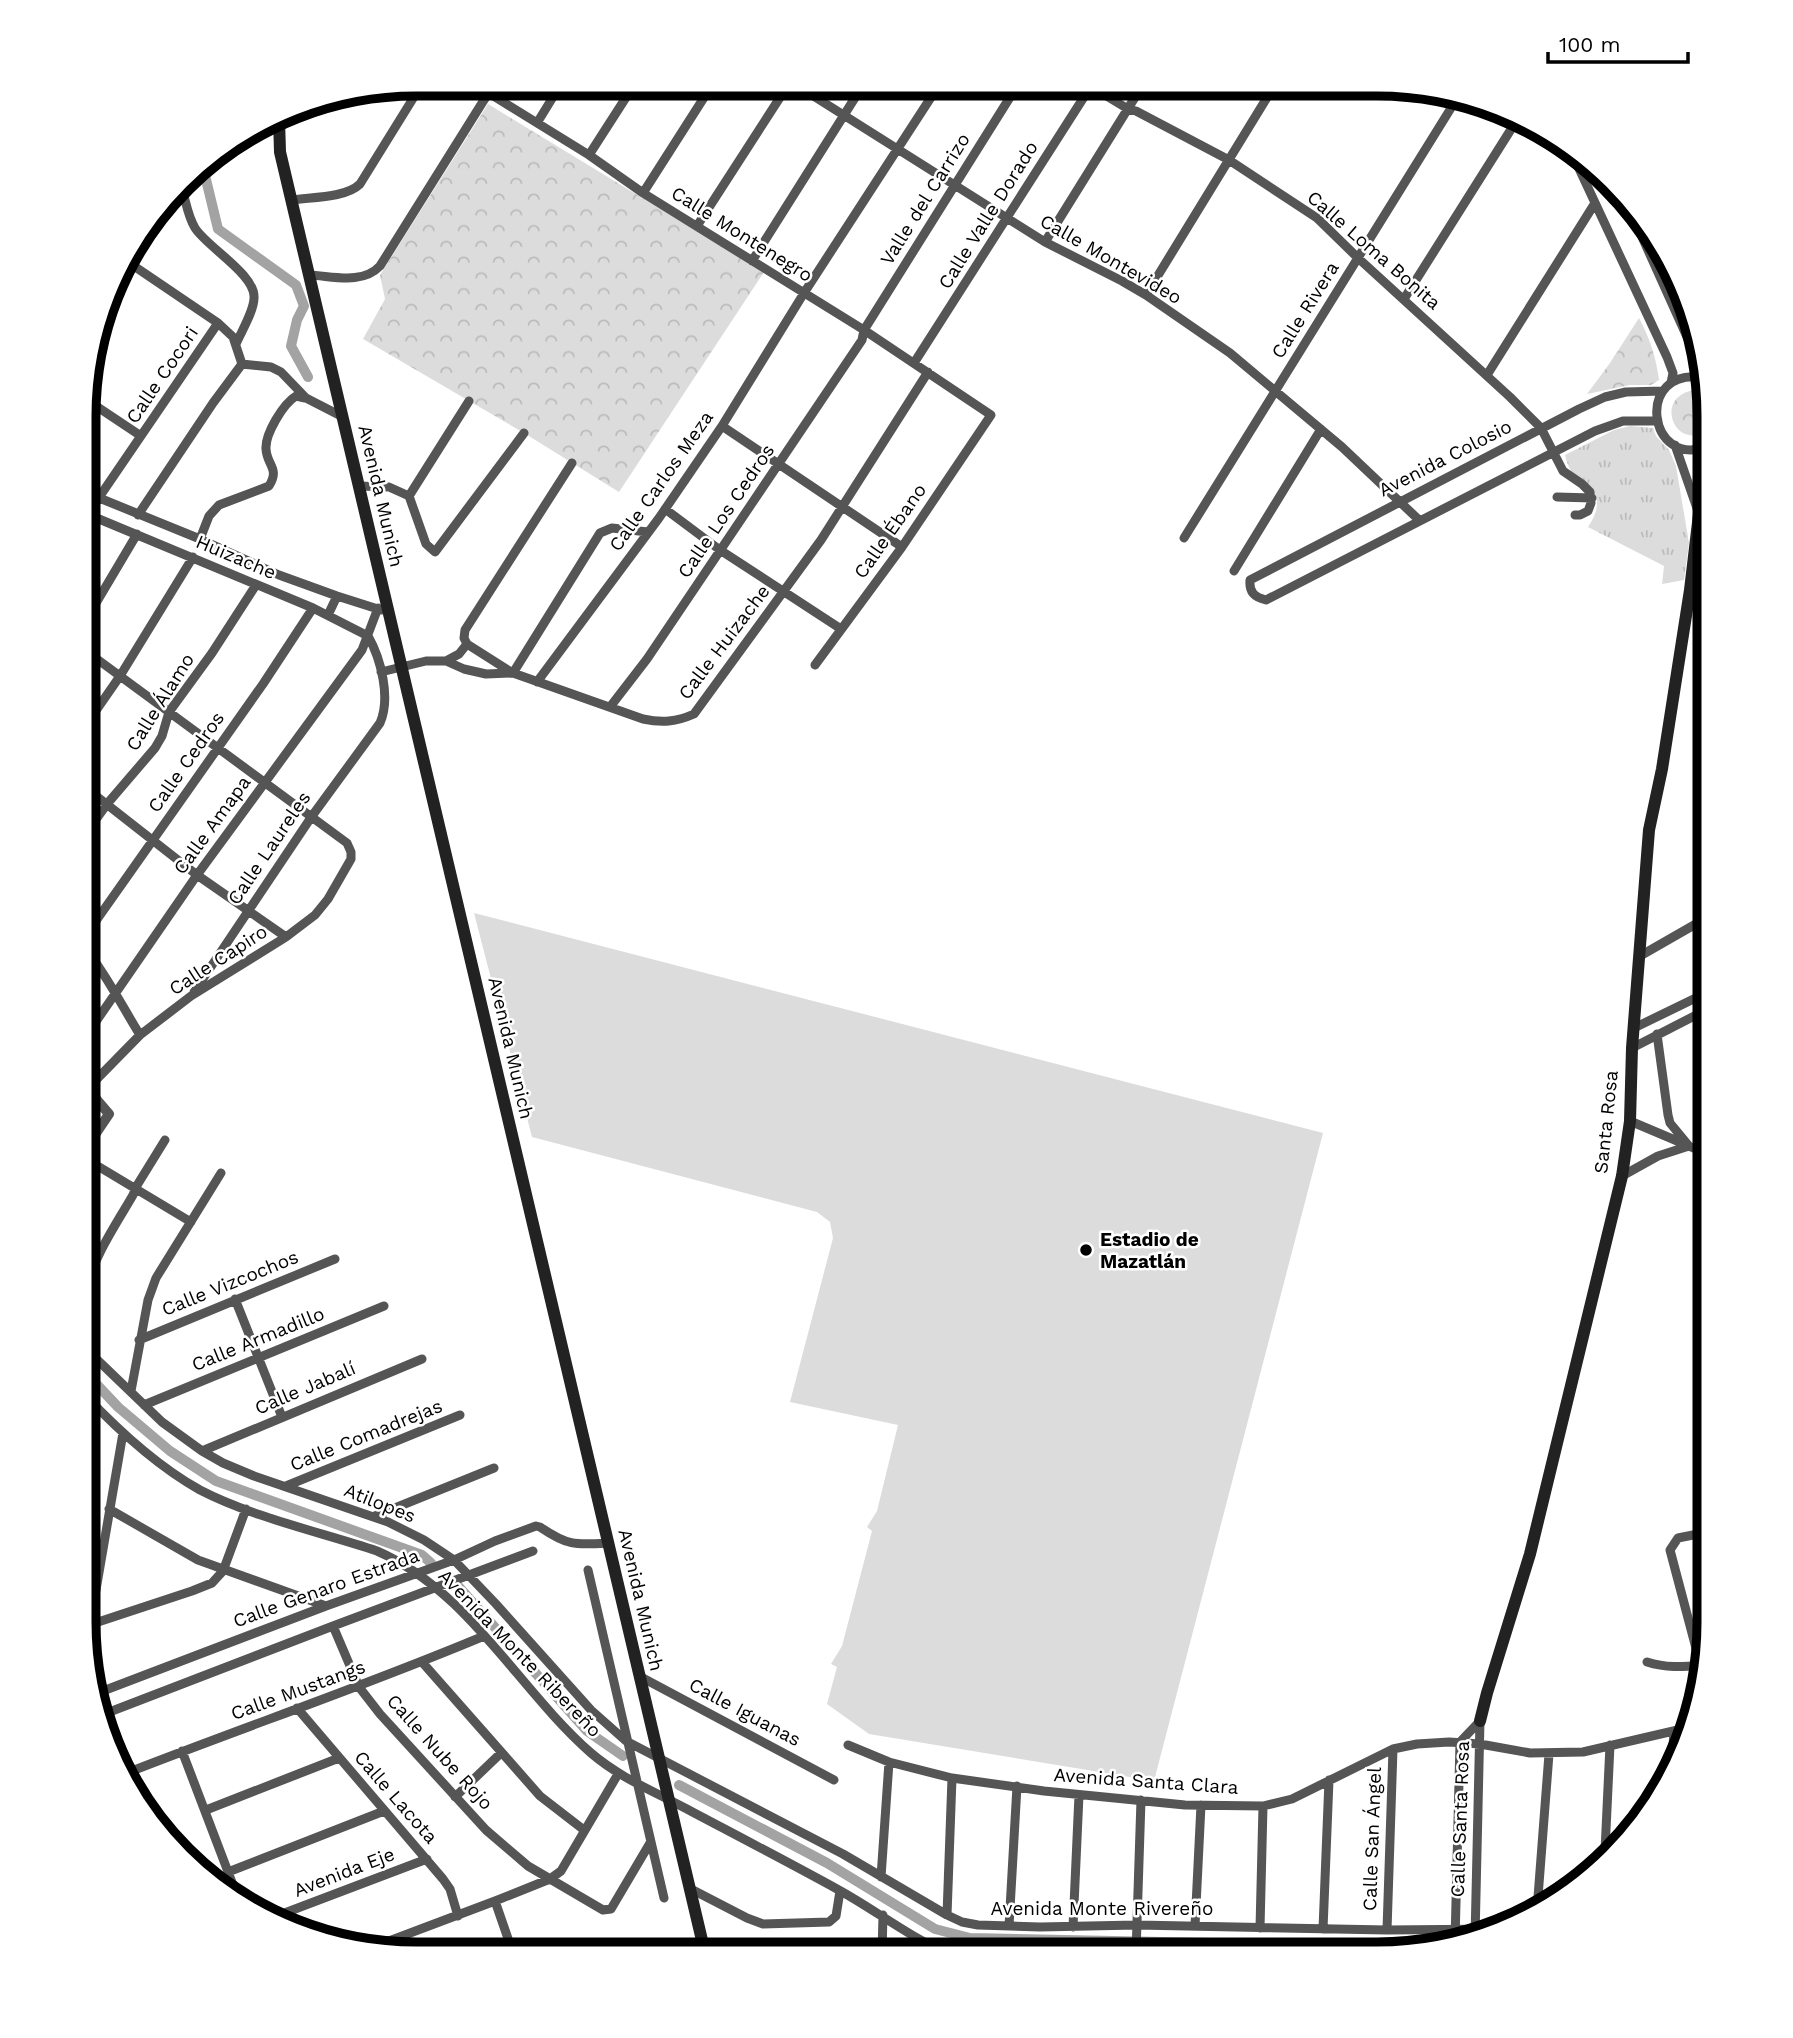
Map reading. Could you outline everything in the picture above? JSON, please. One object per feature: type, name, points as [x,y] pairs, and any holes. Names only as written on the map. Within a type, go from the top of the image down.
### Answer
[{"type":"main road","points":[[278,128],[280,152]]},
{"type":"main road","points":[[271,131],[280,152]]},
{"type":"main road","name":"Avenida Munich","points":[[280,152],[359,486],[384,612],[401,666],[702,1942]]},
{"type":"main road","name":"Santa Rosa","points":[[1480,1721],[1530,1554],[1622,1175],[1630,1121],[1632,1048],[1649,831],[1662,769],[1697,552]]},
{"type":"street","points":[[292,200],[354,190],[415,96]]},
{"type":"street","points":[[309,275],[351,278],[373,274],[487,96]]},
{"type":"street","name":"Calle Montenegro","points":[[500,96],[643,193],[864,330],[991,415]]},
{"type":"street","points":[[537,123],[554,96]]},
{"type":"street","points":[[589,155],[627,96]]},
{"type":"street","points":[[643,193],[705,96]]},
{"type":"street","points":[[697,226],[781,96]]},
{"type":"street","name":"Calle Montevideo","points":[[814,96],[1045,242],[1146,295],[1230,354],[1321,429],[1419,520]]},
{"type":"street","points":[[752,261],[856,96]]},
{"type":"street","name":"Calle Carlos Meza","points":[[537,682],[648,533],[722,426],[804,293],[932,96]]},
{"type":"street","name":"Valle del Carrizo","points":[[864,330],[1011,96]]},
{"type":"street","name":"Calle Valle Dorado","points":[[914,363],[1084,96]]},
{"type":"street","name":"Calle Loma Bonita","points":[[1107,96],[1229,160],[1317,218],[1541,428]]},
{"type":"street","points":[[1045,242],[1136,96]]},
{"type":"street","points":[[1146,295],[1268,96]]},
{"type":"street","name":"Calle Rivera","points":[[1184,538],[1453,105]]},
{"type":"street","points":[[1404,299],[1513,127]]},
{"type":"street","points":[[1579,168],[1667,357],[1673,373],[1671,383]]},
{"type":"street","points":[[184,197],[189,217],[197,231],[254,290],[254,301],[236,344]]},
{"type":"street","points":[[1487,375],[1595,203]]},
{"type":"street","points":[[1654,257],[1688,342]]},
{"type":"street","points":[[134,266],[218,323],[233,337],[242,364]]},
{"type":"street","name":"Calle Cocori","points":[[96,502],[218,323]]},
{"type":"street","name":"Calle Los Cedros","points":[[610,707],[647,659],[779,466],[862,340],[864,330]]},
{"type":"street","points":[[242,364],[271,367],[281,372],[306,398]]},
{"type":"street","points":[[138,515],[242,364]]},
{"type":"street","name":"Calle Huizache","points":[[380,672],[426,661],[446,661],[486,674],[513,673],[643,719],[660,722],[683,719],[694,714],[821,540],[928,372]]},
{"type":"street","points":[[1694,376],[1671,383],[1663,391],[1658,400],[1656,421],[1660,430],[1675,445],[1684,449],[1697,449]]},
{"type":"street","name":"Avenida Colosio","points":[[1419,520],[1266,600],[1252,593],[1250,580],[1541,428],[1605,397],[1626,392],[1663,391]]},
{"type":"street","points":[[200,539],[209,516],[219,505],[269,486],[274,471],[267,454],[266,437],[292,398],[306,398],[343,417]]},
{"type":"street","points":[[409,496],[470,401]]},
{"type":"street","points":[[96,407],[141,436]]},
{"type":"street","name":"Calle Ébano","points":[[815,665],[902,547],[991,415]]},
{"type":"street","points":[[1419,520],[1595,431],[1623,421],[1656,421]]},
{"type":"street","points":[[722,426],[902,547]]},
{"type":"street","points":[[1541,428],[1563,471],[1590,492],[1592,498],[1588,511],[1575,515]]},
{"type":"street","points":[[1234,571],[1321,429]]},
{"type":"street","points":[[359,486],[388,487],[409,496],[426,544],[435,552],[524,433]]},
{"type":"street","points":[[1675,445],[1697,498]]},
{"type":"street","points":[[446,661],[458,654],[466,641],[465,630],[572,463]]},
{"type":"street","name":"Huizache","points":[[96,497],[279,575],[384,612]]},
{"type":"street","points":[[1557,497],[1592,498]]},
{"type":"street","points":[[665,509],[720,550],[841,629]]},
{"type":"street","name":"Huizache","points":[[96,518],[313,608],[368,636]]},
{"type":"street","points":[[466,641],[513,673],[600,533],[612,528],[648,533]]},
{"type":"street","points":[[96,603],[137,534]]},
{"type":"street","points":[[96,711],[193,557]]},
{"type":"street","points":[[270,590],[279,575]]},
{"type":"street","name":"Calle Álamo","points":[[96,819],[155,748],[162,736],[169,712],[212,653],[256,585]]},
{"type":"street","points":[[1690,590],[1697,592]]},
{"type":"street","points":[[328,615],[337,596]]},
{"type":"street","name":"Calle Cedros","points":[[96,921],[313,608]]},
{"type":"street","name":"Calle Amapa","points":[[96,1021],[264,782],[362,650],[384,612]]},
{"type":"street","points":[[368,636],[374,646],[380,672]]},
{"type":"street","points":[[96,658],[312,816]]},
{"type":"street","name":"Calle Laureles","points":[[191,996],[312,816],[380,723],[385,711],[380,672]]},
{"type":"street","points":[[96,796],[197,876],[286,937]]},
{"type":"street","name":"Calle Capiro","points":[[96,1076],[140,1035],[191,996],[286,937],[315,915],[328,899],[351,859],[351,852],[347,844],[312,816]]},
{"type":"street","points":[[1640,956],[1697,923]]},
{"type":"street","points":[[96,962],[140,1035]]},
{"type":"street","points":[[1634,1028],[1697,997]]},
{"type":"street","points":[[1632,1048],[1697,1014]]},
{"type":"street","points":[[1657,1034],[1670,1123],[1689,1146]]},
{"type":"street","points":[[96,1133],[109,1114],[97,1100]]},
{"type":"street","points":[[1630,1121],[1697,1149]]},
{"type":"street","points":[[96,1259],[165,1140]]},
{"type":"street","points":[[1622,1175],[1658,1156],[1689,1146]]},
{"type":"street","points":[[96,1165],[191,1222]]},
{"type":"street","points":[[131,1391],[139,1339],[156,1278],[221,1172]]},
{"type":"street","name":"Calle Vizcochos","points":[[139,1339],[335,1259]]},
{"type":"street","points":[[235,1299],[282,1416]]},
{"type":"street","name":"Calle Armadillo","points":[[144,1405],[384,1306]]},
{"type":"street","name":"Atilopes","points":[[96,1358],[184,1439],[223,1463],[375,1516],[424,1540],[454,1560],[592,1710],[626,1741]]},
{"type":"street","name":"Calle Jabalí","points":[[202,1451],[422,1359]]},
{"type":"street","name":"Avenida Monte Ribereño","points":[[96,1406],[123,1433],[163,1465],[198,1488],[246,1509],[377,1551],[417,1573],[435,1587],[484,1636],[579,1742],[618,1774],[636,1784]]},
{"type":"street","name":"Calle Comadrejas","points":[[286,1486],[460,1415]]},
{"type":"street","points":[[96,1588],[123,1433]]},
{"type":"street","points":[[375,1516],[494,1468]]},
{"type":"street","points":[[109,1509],[187,1555],[223,1571],[326,1606]]},
{"type":"street","points":[[96,1623],[210,1585],[223,1571],[246,1509]]},
{"type":"street","name":"Calle Genaro Estrada","points":[[104,1691],[454,1560],[536,1526],[564,1542],[575,1545],[608,1543]]},
{"type":"street","points":[[1696,1646],[1670,1550],[1678,1538],[1697,1534]]},
{"type":"street","name":"Calle Genaro Estrada","points":[[109,1712],[533,1551]]},
{"type":"street","points":[[588,1570],[664,1898]]},
{"type":"street","name":"Calle Nube Rojo","points":[[333,1626],[359,1687],[380,1714],[454,1797],[500,1843],[528,1866],[603,1910],[611,1909],[650,1843]]},
{"type":"street","name":"Calle Mustangs","points":[[133,1770],[359,1687],[484,1636]]},
{"type":"street","points":[[422,1662],[540,1796],[584,1830]]},
{"type":"street","points":[[1647,1662],[1660,1667],[1693,1667]]},
{"type":"street","name":"Calle Iguanas","points":[[639,1675],[834,1780]]},
{"type":"street","name":"Calle Lacota","points":[[297,1708],[427,1859],[450,1889],[458,1916]]},
{"type":"street","name":"Calle Santa Rosa","points":[[1455,1930],[1460,1742],[1480,1721]]},
{"type":"street","name":"Calle Santa Rosa","points":[[1475,1926],[1480,1721]]},
{"type":"street","name":"Avenida Santa Clara","points":[[848,1745],[888,1762],[952,1778],[1079,1795],[1201,1805],[1263,1806],[1292,1799],[1393,1749],[1431,1742],[1480,1744],[1549,1754],[1583,1752],[1678,1730]]},
{"type":"street","name":"Avenida Monte Rivereño","points":[[626,1741],[843,1854],[962,1922],[1009,1926],[1460,1931]]},
{"type":"street","points":[[1605,1846],[1610,1745]]},
{"type":"street","name":"Calle San Ángel","points":[[1387,1930],[1393,1749]]},
{"type":"street","points":[[182,1751],[232,1884]]},
{"type":"street","points":[[454,1797],[501,1754]]},
{"type":"street","points":[[1538,1898],[1549,1754]]},
{"type":"street","points":[[205,1810],[339,1758]]},
{"type":"street","points":[[881,1877],[888,1762]]},
{"type":"street","points":[[391,1941],[495,1901],[561,1871],[618,1774]]},
{"type":"street","points":[[947,1915],[952,1778]]},
{"type":"street","points":[[1323,1929],[1329,1780]]},
{"type":"street","points":[[636,1784],[840,1891],[924,1942]]},
{"type":"street","points":[[1009,1926],[1017,1786]]},
{"type":"street","points":[[1073,1927],[1079,1795]]},
{"type":"street","points":[[1136,1942],[1141,1800]]},
{"type":"street","points":[[1195,1926],[1201,1805]]},
{"type":"street","points":[[1260,1928],[1263,1806]]},
{"type":"street","points":[[228,1872],[384,1811]]},
{"type":"street","name":"Avenida Eje","points":[[285,1913],[427,1859]]},
{"type":"street","points":[[690,1888],[747,1918],[768,1924],[829,1922],[836,1916],[840,1891]]},
{"type":"street","points":[[495,1901],[509,1942]]},
{"type":"street","points":[[882,1942],[883,1915]]},
{"type":"green space","points":[[488,104],[764,272],[619,492],[363,339],[385,299],[380,275]]},
{"type":"green space","points":[[1639,318],[1652,348],[1659,380],[1651,385],[1630,385],[1587,394],[1610,363]]},
{"type":"green space","points":[[1696,390],[1696,435],[1686,434],[1678,429],[1673,421],[1674,402],[1682,394]]},
{"type":"green space","points":[[1630,426],[1653,428],[1656,436],[1669,450],[1676,466],[1689,543],[1684,580],[1662,584],[1664,566],[1588,527],[1595,515],[1596,498],[1590,488],[1571,471],[1565,455],[1614,430]]},
{"type":"green space","points":[[474,913],[1323,1133],[1154,1781],[869,1734],[827,1704],[837,1667],[831,1664],[842,1646],[872,1531],[867,1527],[877,1511],[898,1425],[790,1402],[833,1238],[830,1222],[817,1212],[532,1137]]},
{"type":"waterway","points":[[205,176],[218,229],[296,285],[304,306],[297,320],[291,346],[308,377]]},
{"type":"waterway","points":[[96,1384],[118,1407],[170,1451],[216,1481],[422,1555],[431,1563]]},
{"type":"waterway","points":[[459,1587],[587,1731],[623,1756]]},
{"type":"waterway","points":[[679,1785],[827,1863],[935,1929],[970,1938],[1161,1942]]},
{"type":"place","name":"Estadio de Mazatlán","points":[[1086,1250]]}]
